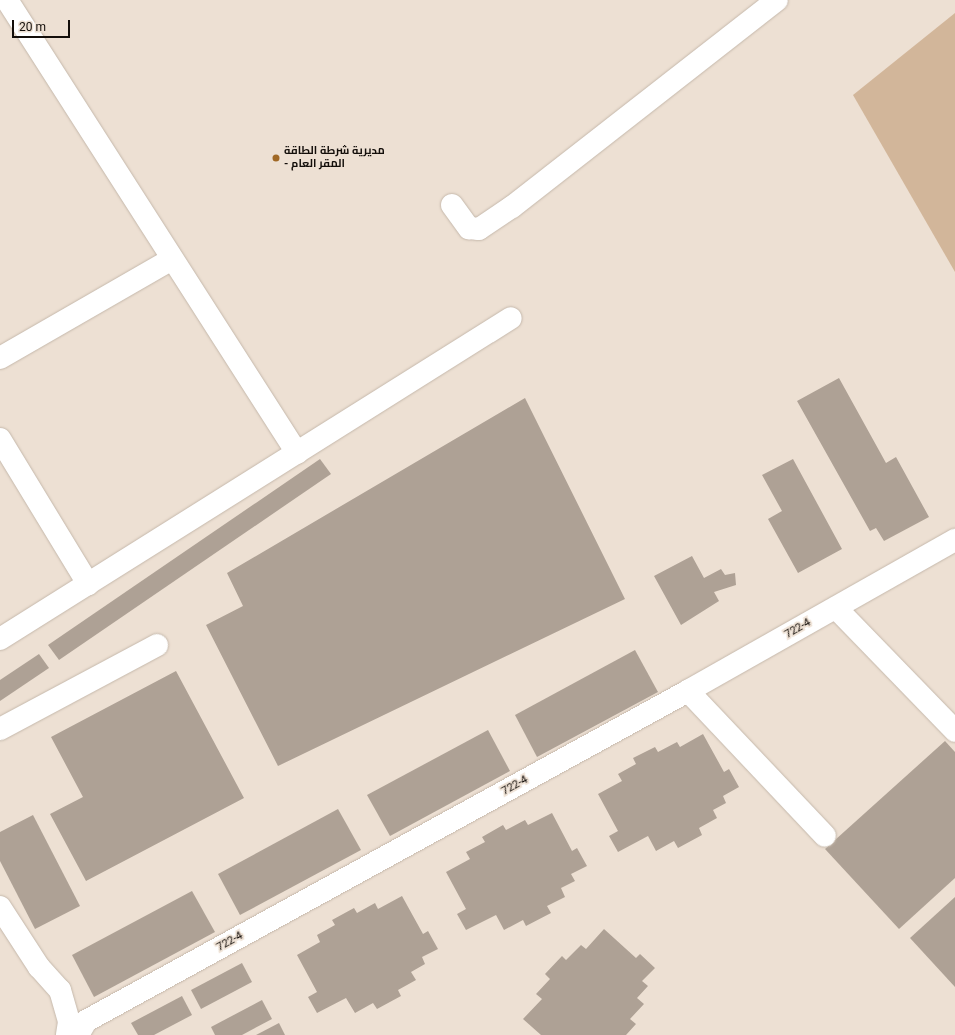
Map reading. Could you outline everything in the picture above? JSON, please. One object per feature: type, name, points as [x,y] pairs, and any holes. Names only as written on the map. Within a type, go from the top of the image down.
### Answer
[{"type":"street","points":[[7,0],[297,453]]},
{"type":"street","points":[[452,205],[469,228],[479,229],[512,207],[777,0]]},
{"type":"street","points":[[0,358],[172,259]]},
{"type":"street","points":[[0,639],[511,318]]},
{"type":"street","points":[[0,439],[88,584]]},
{"type":"street","name":"722-4","points":[[78,1035],[86,1021],[688,691],[955,540]]},
{"type":"street","points":[[836,608],[955,730]]},
{"type":"street","points":[[0,729],[157,646]]},
{"type":"street","points":[[688,691],[825,836]]},
{"type":"street","points":[[0,907],[40,967],[60,990],[69,1022],[67,1035]]},
{"type":"shaded area","points":[[955,13],[955,272],[853,95]]},
{"type":"building","points":[[839,378],[886,463],[896,457],[929,517],[884,541],[876,528],[870,531],[797,401]]},
{"type":"building","points":[[525,398],[625,599],[278,766],[206,625],[243,606],[227,573]]},
{"type":"building","points":[[320,459],[331,474],[59,660],[48,645]]},
{"type":"building","points":[[793,459],[842,549],[798,573],[768,519],[782,511],[762,475]]},
{"type":"building","points":[[692,556],[704,578],[721,569],[725,575],[735,573],[736,585],[714,592],[719,601],[681,625],[654,576]]},
{"type":"building","points":[[635,650],[658,692],[537,757],[515,715]]},
{"type":"building","points":[[39,654],[49,668],[0,701],[0,680]]},
{"type":"building","points":[[176,671],[244,798],[86,881],[50,814],[83,797],[51,737]]},
{"type":"building","points":[[488,730],[510,771],[390,836],[367,795]]},
{"type":"building","points":[[703,734],[724,772],[729,769],[739,787],[723,796],[726,803],[713,810],[717,818],[699,828],[702,835],[678,848],[674,841],[656,851],[648,836],[618,852],[609,836],[618,831],[598,794],[622,781],[618,774],[636,764],[633,758],[655,747],[658,752],[677,742],[680,747]]},
{"type":"building","points":[[945,741],[955,752],[955,878],[899,929],[825,849]]},
{"type":"building","points":[[338,809],[361,850],[240,915],[218,874]]},
{"type":"building","points":[[552,813],[572,851],[577,848],[587,866],[571,874],[575,881],[561,888],[565,897],[547,906],[551,913],[526,926],[523,920],[504,930],[496,915],[466,930],[457,914],[466,909],[446,872],[470,859],[466,852],[485,842],[482,837],[503,825],[506,830],[525,820],[528,825]]},
{"type":"building","points":[[33,815],[80,906],[35,929],[0,861],[0,832]]},
{"type":"building","points":[[192,891],[215,932],[94,997],[72,955]]},
{"type":"building","points":[[402,896],[423,934],[428,931],[438,949],[422,957],[425,964],[411,972],[416,980],[398,990],[401,996],[377,1009],[373,1003],[355,1013],[346,998],[317,1013],[308,997],[317,992],[297,955],[320,942],[317,935],[335,925],[332,920],[354,908],[357,913],[375,903],[378,909]]},
{"type":"building","points":[[955,897],[955,987],[910,938]]},
{"type":"building","points":[[604,929],[636,958],[640,954],[655,968],[642,981],[648,986],[637,998],[644,1004],[630,1019],[636,1024],[626,1035],[541,1035],[523,1019],[542,999],[536,994],[550,979],[545,974],[562,956],[566,960],[581,945],[586,949]]},
{"type":"building","points":[[242,963],[252,982],[201,1009],[191,990]]},
{"type":"building","points":[[182,996],[192,1015],[154,1035],[138,1035],[131,1023]]},
{"type":"building","points":[[262,1000],[272,1019],[242,1035],[215,1035],[211,1027]]},
{"type":"building","points":[[279,1023],[285,1035],[256,1035]]},
{"type":"place","name":"مديرية شرطة الطاقة - المقر العام","points":[[276,158]]}]
